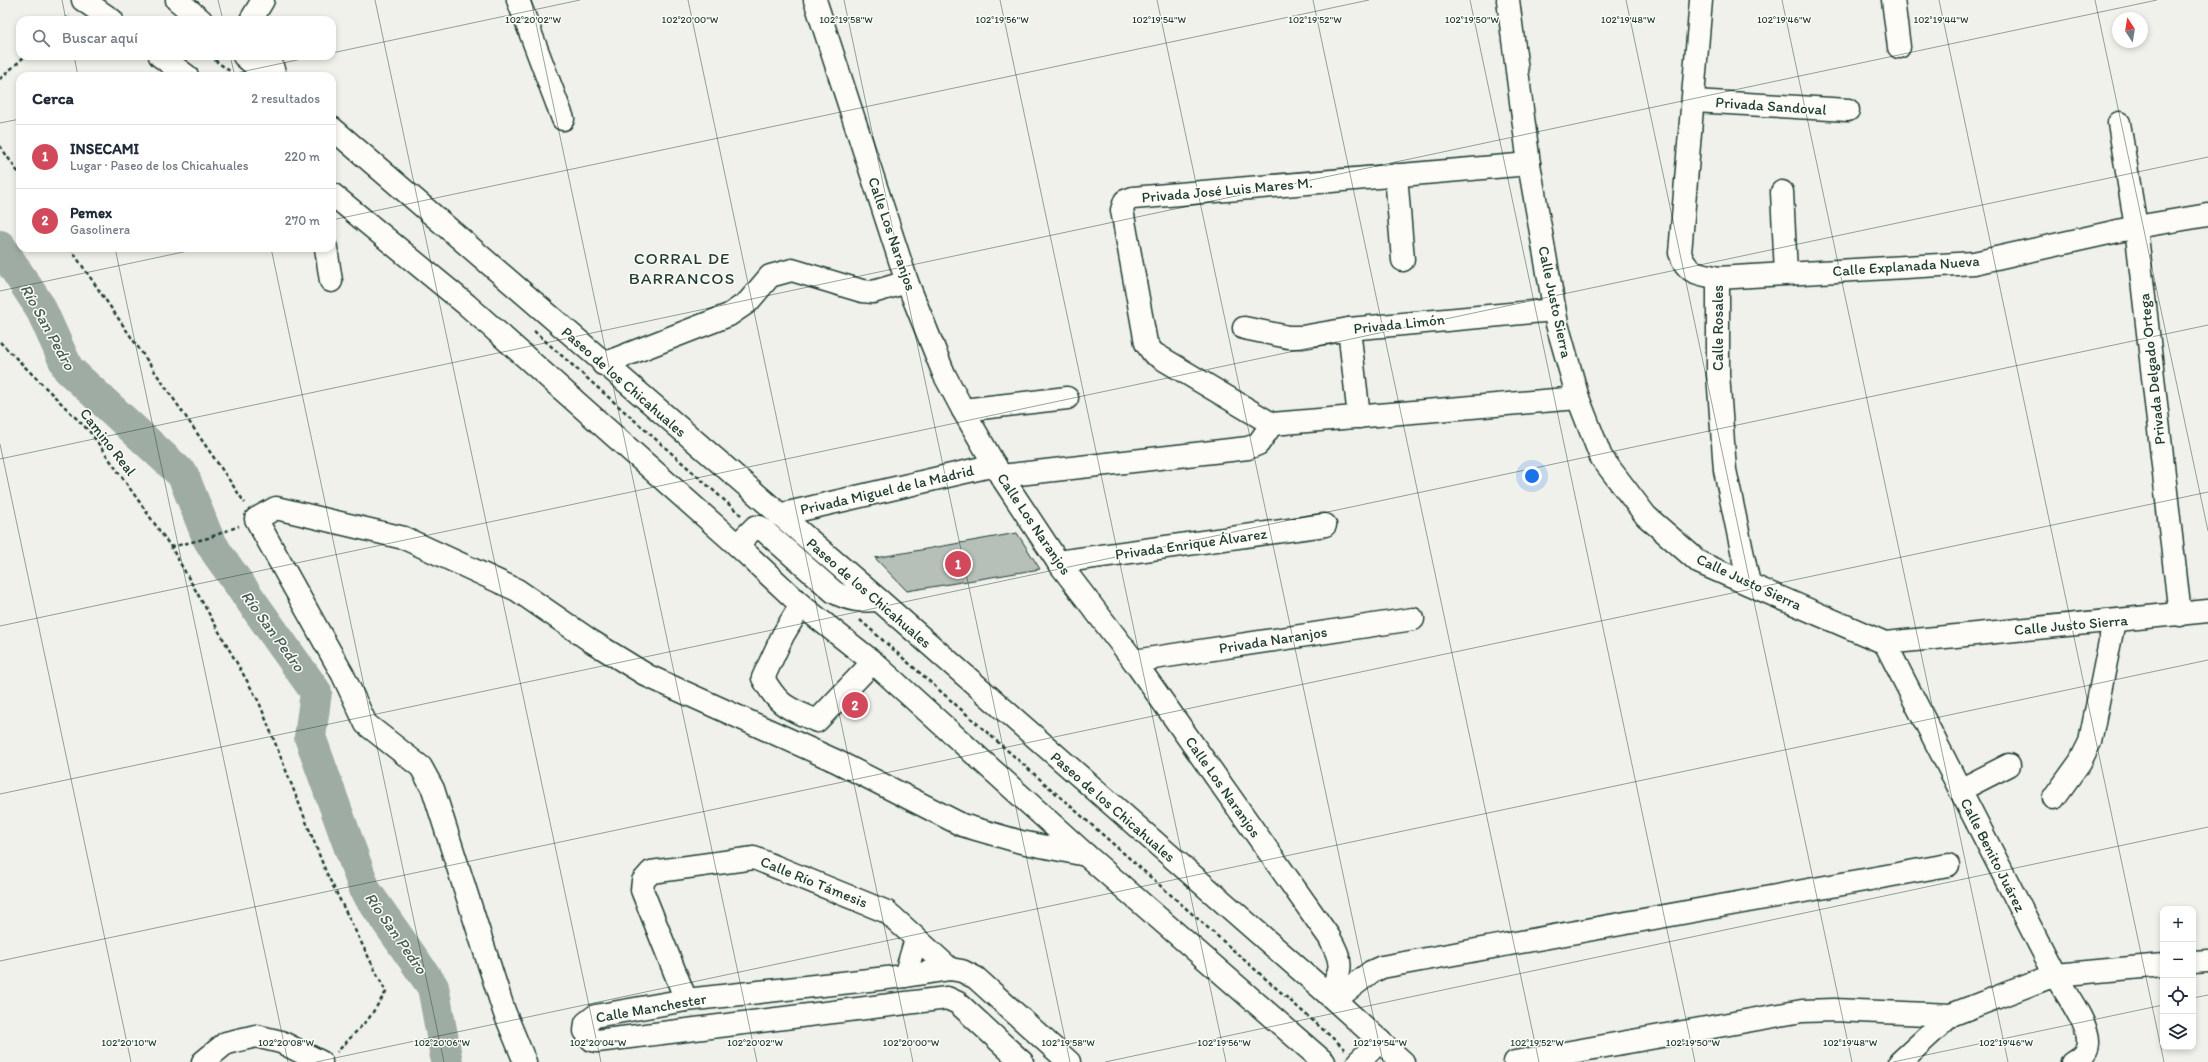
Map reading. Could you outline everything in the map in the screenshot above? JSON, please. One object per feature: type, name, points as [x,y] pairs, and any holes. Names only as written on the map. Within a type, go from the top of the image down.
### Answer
[{"type":"main road","points":[[83,0],[106,16]]},
{"type":"main road","points":[[177,0],[196,16]]},
{"type":"main road","points":[[253,16],[263,0]]},
{"type":"main road","points":[[267,16],[270,0]]},
{"type":"main road","points":[[518,0],[563,119]]},
{"type":"main road","name":"Calle Los Naranjos","points":[[815,0],[907,282],[944,374],[998,471],[1058,562],[1134,661],[1329,937],[1337,951],[1341,970],[1332,998]]},
{"type":"main road","name":"Calle Justo Sierra","points":[[1508,0],[1529,164],[1554,310],[1578,398],[1601,458],[1646,516],[1700,563],[1885,643],[2180,615],[2208,611]]},
{"type":"main road","name":"Calle Rosales","points":[[1701,0],[1694,101],[1680,253],[1684,264],[1690,270],[1718,278],[1718,374],[1725,470],[1749,584]]},
{"type":"main road","points":[[1893,0],[1899,47]]},
{"type":"main road","points":[[165,60],[182,72]]},
{"type":"main road","points":[[249,60],[262,72]]},
{"type":"main road","points":[[270,60],[274,72]]},
{"type":"main road","name":"Privada Sandoval","points":[[1694,101],[1848,110]]},
{"type":"main road","name":"Privada Delgado Ortega","points":[[2119,124],[2136,227],[2180,615]]},
{"type":"main road","name":"Paseo de los Chicahuales","points":[[336,131],[603,364],[879,600],[1332,998],[1380,1041],[1399,1061]]},
{"type":"main road","name":"Privada José Luis Mares M.","points":[[1272,424],[1153,353],[1146,343],[1122,210],[1125,201],[1132,198],[1529,164]]},
{"type":"main road","points":[[1396,176],[1403,260]]},
{"type":"main road","points":[[1782,192],[1786,273]]},
{"type":"main road","points":[[336,197],[466,305],[737,545],[801,605],[873,662],[1086,855],[1324,1062]]},
{"type":"main road","name":"Calle Explanada Nueva","points":[[1718,278],[1974,263],[2136,227],[2208,214]]},
{"type":"main road","points":[[327,252],[331,282]]},
{"type":"main road","points":[[603,364],[729,315],[748,302],[770,276],[792,270],[862,291],[873,292],[907,282]]},
{"type":"main road","name":"Privada Limón","points":[[1244,328],[1288,337],[1302,337],[1349,329],[1554,310]]},
{"type":"main road","points":[[1349,329],[1359,417]]},
{"type":"main road","points":[[963,410],[1067,398]]},
{"type":"main road","points":[[998,471],[1248,448],[1258,444],[1272,424],[1578,398]]},
{"type":"main road","name":"Privada Miguel de la Madrid","points":[[779,515],[998,471]]},
{"type":"main road","points":[[525,1062],[504,1011],[434,789],[421,767],[366,724],[343,675],[256,519],[276,508],[404,538],[517,590],[591,641],[648,676],[836,761],[962,825],[1021,842],[1086,855]]},
{"type":"main road","name":"Privada Enrique Álvarez","points":[[1058,562],[1325,525]]},
{"type":"main road","points":[[737,545],[755,527],[760,527],[834,592],[845,598],[858,601],[879,600]]},
{"type":"main road","points":[[801,605],[783,635],[763,678],[770,691],[783,706],[817,721],[873,662]]},
{"type":"main road","name":"Privada Naranjos","points":[[1134,661],[1413,619]]},
{"type":"main road","points":[[2054,798],[2080,762],[2090,742],[2114,621]]},
{"type":"main road","name":"Calle Benito Juárez","points":[[1885,643],[2055,975],[2084,1025],[2088,1042],[2082,1057],[2072,1062]]},
{"type":"main road","points":[[1960,790],[2009,764]]},
{"type":"main road","name":"Calle Río Támesis","points":[[686,1000],[642,890],[643,881],[651,872],[754,858],[887,912],[950,969]]},
{"type":"main road","points":[[1332,998],[1371,972],[1382,967],[1948,865]]},
{"type":"main road","points":[[905,976],[916,938]]},
{"type":"main road","points":[[2196,962],[2208,961]]},
{"type":"main road","points":[[1900,1062],[1951,1015],[2055,975],[2160,965]]},
{"type":"main road","points":[[950,969],[947,998],[958,1003],[1022,1062]]},
{"type":"main road","name":"Calle Manchester","points":[[947,998],[597,1041],[592,1040],[585,1031],[586,1023],[595,1016],[686,1000],[905,976],[950,969],[962,971],[976,978],[1069,1062]]},
{"type":"main road","points":[[1515,1062],[1802,1011],[1834,1010],[1951,1015]]},
{"type":"main road","points":[[203,1062],[226,1043],[256,1036],[281,1042],[327,1059]]},
{"type":"main road","points":[[1358,1062],[1380,1041]]},
{"type":"path","points":[[0,79],[21,60]]},
{"type":"path","points":[[214,60],[231,72]]},
{"type":"path","points":[[0,146],[16,170]]},
{"type":"path","points":[[73,252],[256,519],[208,538],[171,547]]},
{"type":"path","name":"Camino Real","points":[[0,342],[91,433],[171,547],[259,702],[326,872],[386,992],[369,1018],[327,1059]]},
{"type":"building","points":[[1017,533],[1040,569],[907,591],[875,558]]},
{"type":"waterway","name":"Río San Pedro","points":[[0,246],[40,307],[68,369],[183,475],[208,538],[217,553],[316,692],[310,737],[365,890],[433,987],[447,1062]]},
{"type":"place","name":"INSECAMI","points":[[958,564]]},
{"type":"place","name":"Pemex","points":[[855,705]]},
{"type":"district","name":"CORRAL DE BARRANCOS","points":[[682,268]]}]
